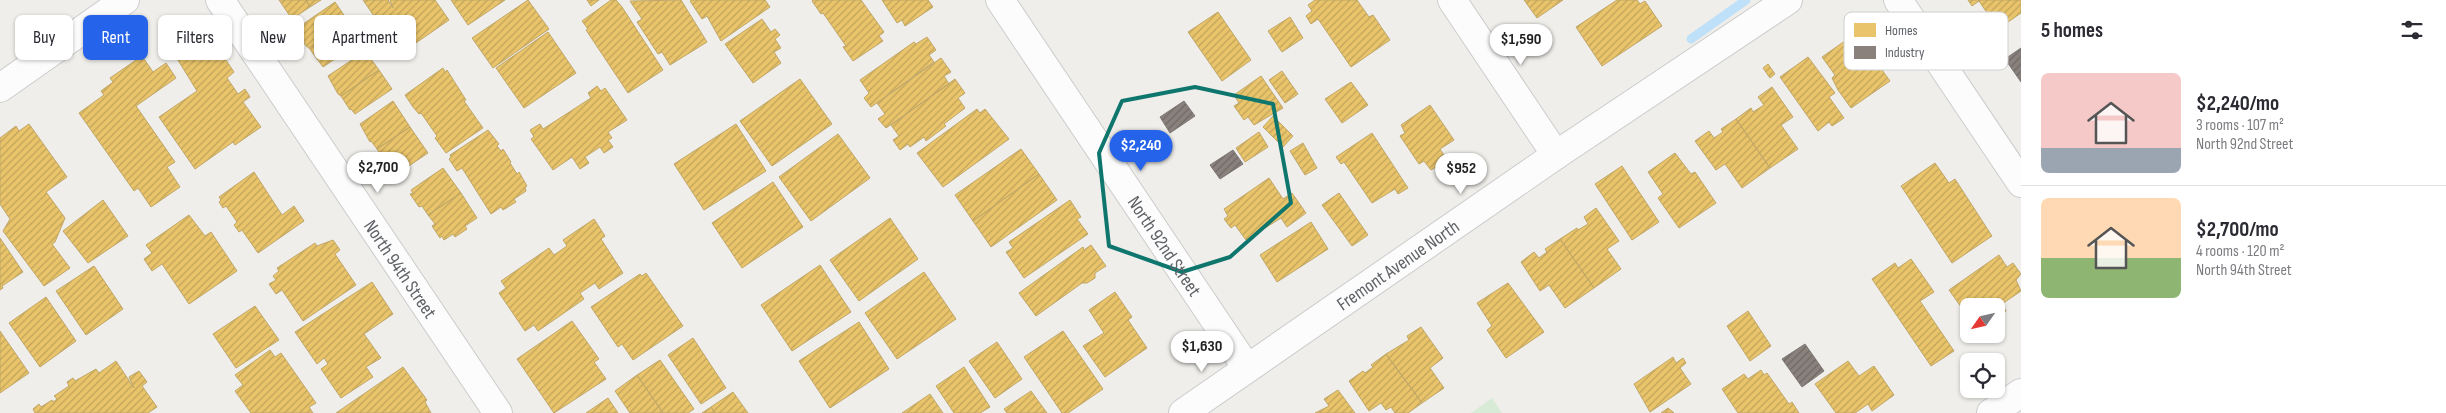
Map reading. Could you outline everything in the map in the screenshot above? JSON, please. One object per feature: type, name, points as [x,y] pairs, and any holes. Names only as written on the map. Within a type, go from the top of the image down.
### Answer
[{"type":"street","points":[[0,88],[125,0]]},
{"type":"street","name":"North 94th Street","points":[[220,0],[498,413]]},
{"type":"street","name":"North 92nd Street","points":[[1000,0],[1246,368]]},
{"type":"street","points":[[1452,0],[1556,155]]},
{"type":"street","name":"Fremont Avenue North","points":[[1182,413],[1556,155],[1788,0]]},
{"type":"street","points":[[1898,0],[1906,12]]},
{"type":"street","points":[[1945,70],[2021,183]]},
{"type":"street","points":[[1992,413],[2021,393]]},
{"type":"highlighted area","points":[[1195,87],[1273,104],[1291,203],[1230,257],[1182,272],[1109,246],[1099,153],[1122,101]]},
{"type":"green space","points":[[1492,398],[1502,413],[1471,413]]},
{"type":"building: Homes","points":[[279,0],[306,0],[310,7],[298,15],[289,15]]},
{"type":"building: Homes","points":[[306,0],[321,0],[310,7]]},
{"type":"building: Homes","points":[[363,0],[388,0],[393,8],[390,0],[435,0],[449,20],[416,43],[416,15],[373,15]]},
{"type":"building: Homes","points":[[451,0],[505,0],[468,25]]},
{"type":"building: Homes","points":[[528,0],[549,29],[493,68],[472,38]]},
{"type":"building: Homes","points":[[587,0],[599,0],[591,6]]},
{"type":"building: Homes","points":[[611,0],[616,0],[622,7],[663,70],[628,93],[582,21]]},
{"type":"building: Homes","points":[[681,0],[707,42],[670,65],[662,52],[658,54],[637,22],[642,19],[630,1]]},
{"type":"building: Homes","points":[[765,0],[770,7],[721,41],[707,16],[702,19],[690,1]]},
{"type":"building: Homes","points":[[813,0],[861,0],[884,32],[879,36],[883,41],[853,61],[843,47],[846,46],[823,13],[821,14]]},
{"type":"building: Homes","points":[[882,0],[928,0],[933,7],[905,26],[902,20],[897,23]]},
{"type":"building: Homes","points":[[1315,0],[1357,0],[1369,17],[1373,15],[1390,40],[1351,67],[1318,19],[1311,24],[1306,16],[1312,11],[1308,5]]},
{"type":"building: Homes","points":[[1524,0],[1563,0],[1537,18]]},
{"type":"building: Homes","points":[[1617,0],[1637,0],[1640,4],[1645,1],[1662,26],[1602,66],[1576,27]]},
{"type":"building: Homes","points":[[1968,0],[2021,0],[2021,13],[2008,22],[2008,12],[1986,12],[1979,1],[1972,6]]},
{"type":"building: Homes","points":[[335,2],[344,15],[316,15]]},
{"type":"building: Homes","points":[[1218,12],[1251,60],[1222,81],[1188,32]]},
{"type":"building: Homes","points":[[314,17],[314,45],[309,48],[304,43],[304,23]]},
{"type":"building: Homes","points":[[1290,17],[1303,38],[1282,52],[1268,31]]},
{"type":"building: Homes","points":[[762,19],[771,32],[775,29],[780,35],[775,39],[781,48],[774,52],[781,63],[753,83],[725,44]]},
{"type":"building: Homes","points":[[548,32],[576,73],[524,108],[496,68]]},
{"type":"building: Homes","points":[[927,37],[936,50],[929,55],[934,62],[871,107],[864,98],[869,93],[860,80],[914,42],[916,44]]},
{"type":"building: Homes","points":[[1844,42],[1844,70],[1882,70],[1890,81],[1851,108],[1832,78],[1835,75],[1822,57]]},
{"type":"building: Homes","points":[[314,45],[314,55],[309,48]]},
{"type":"building: Homes","points":[[1808,57],[1835,93],[1829,97],[1844,118],[1832,126],[1829,122],[1818,131],[1780,77]]},
{"type":"building: Homes","points":[[941,58],[951,72],[944,76],[949,84],[886,128],[878,119],[885,114],[877,103]]},
{"type":"building: Homes","points":[[136,60],[145,60],[153,72],[166,63],[176,78],[136,106],[175,162],[167,167],[180,187],[151,207],[138,188],[134,191],[79,113],[104,95],[101,91],[113,82],[110,78]]},
{"type":"building: Homes","points":[[178,60],[226,60],[234,72],[227,78],[238,94],[245,89],[250,97],[243,102],[261,127],[235,145],[233,142],[195,169],[159,117],[197,91]]},
{"type":"building: Homes","points":[[318,60],[334,60],[323,67]]},
{"type":"building: Homes","points":[[352,60],[372,60],[379,70],[341,96],[328,76]]},
{"type":"building: Homes","points":[[1768,64],[1775,74],[1770,78],[1763,68]]},
{"type":"building: Homes","points":[[443,68],[445,72],[447,70],[466,100],[464,101],[483,128],[446,153],[421,113],[419,114],[405,95]]},
{"type":"building: Homes","points":[[379,70],[392,89],[355,114],[341,96]]},
{"type":"building: Homes","points":[[1282,71],[1298,94],[1285,103],[1269,80]]},
{"type":"building: Homes","points":[[1261,76],[1283,108],[1254,125],[1248,117],[1244,120],[1234,106],[1239,103],[1234,95]]},
{"type":"building: Homes","points":[[800,79],[832,124],[772,166],[740,121]]},
{"type":"building: Homes","points":[[955,79],[965,93],[958,98],[965,108],[926,141],[924,137],[910,147],[908,144],[900,150],[893,140],[899,136],[891,125]]},
{"type":"building: Homes","points":[[1351,82],[1368,105],[1342,123],[1325,99]]},
{"type":"building: Homes","points":[[597,86],[601,91],[605,88],[627,120],[608,132],[612,138],[608,140],[613,147],[604,153],[600,147],[585,157],[589,163],[580,169],[572,157],[553,170],[531,139],[534,137],[530,130],[540,124],[543,129],[591,98],[588,93]]},
{"type":"building: Homes","points":[[1772,87],[1793,117],[1781,125],[1798,149],[1770,168],[1736,119],[1751,108],[1753,112],[1764,105],[1758,97]]},
{"type":"building: Homes","points":[[393,101],[410,127],[377,149],[370,142],[360,124]]},
{"type":"building: Homes","points":[[1430,105],[1454,140],[1440,149],[1447,160],[1431,170],[1424,161],[1419,164],[1400,136],[1405,133],[1401,125]]},
{"type":"building: Homes","points":[[977,109],[980,113],[985,109],[1009,139],[943,187],[917,153]]},
{"type":"building: Homes","points":[[1273,116],[1293,136],[1283,147],[1263,127]]},
{"type":"building: Homes","points":[[1736,119],[1770,168],[1742,188],[1725,164],[1716,170],[1695,141],[1709,131],[1714,138],[1723,132],[1721,129]]},
{"type":"building: Homes","points":[[29,124],[67,177],[46,192],[65,218],[55,242],[52,244],[70,268],[44,286],[3,231],[10,219],[0,204],[0,138],[16,126],[19,131]]},
{"type":"building: Homes","points":[[736,124],[766,171],[704,210],[674,164]]},
{"type":"building: Homes","points":[[410,127],[428,153],[394,176],[377,149]]},
{"type":"building: Homes","points":[[488,130],[499,144],[497,146],[501,151],[503,149],[517,174],[519,172],[527,186],[525,187],[526,191],[514,199],[516,202],[503,210],[501,207],[491,214],[462,168],[457,171],[449,159],[450,155]]},
{"type":"building: Homes","points":[[1259,132],[1268,147],[1245,162],[1236,148]]},
{"type":"building: Homes","points":[[1372,133],[1408,188],[1398,194],[1395,189],[1372,203],[1344,162],[1341,164],[1336,157]]},
{"type":"building: Homes","points":[[838,134],[870,178],[811,221],[779,177]]},
{"type":"building: Homes","points":[[1303,143],[1317,168],[1305,175],[1290,151]]},
{"type":"building: Homes","points":[[1021,149],[1039,174],[973,221],[955,195]]},
{"type":"building: Homes","points":[[1675,153],[1691,174],[1695,172],[1716,203],[1679,228],[1658,198],[1663,194],[1648,172]]},
{"type":"building: Homes","points":[[1935,163],[1949,183],[1955,179],[1992,236],[1952,263],[1901,186]]},
{"type":"building: Homes","points":[[1622,166],[1659,222],[1632,240],[1595,184]]},
{"type":"building: Homes","points":[[443,168],[461,193],[428,215],[422,206],[419,207],[410,194],[413,193],[411,190]]},
{"type":"building: Homes","points":[[254,172],[282,215],[294,206],[304,221],[258,253],[242,230],[239,232],[234,225],[237,222],[226,206],[223,208],[219,202],[221,200],[219,197]]},
{"type":"building: Homes","points":[[1039,174],[1057,200],[991,247],[973,221]]},
{"type":"building: Homes","points":[[1269,178],[1283,199],[1292,193],[1306,213],[1287,227],[1281,218],[1246,240],[1235,225],[1231,228],[1224,219],[1228,216],[1224,209]]},
{"type":"building: Homes","points":[[773,182],[803,227],[742,268],[712,223]]},
{"type":"building: Homes","points":[[461,193],[477,218],[465,226],[467,229],[455,237],[453,234],[444,240],[442,236],[440,238],[432,226],[435,224],[428,215]]},
{"type":"building: Homes","points":[[1339,193],[1368,235],[1352,246],[1322,205]]},
{"type":"building: Homes","points":[[103,200],[128,236],[88,263],[63,231]]},
{"type":"building: Homes","points":[[1070,200],[1081,217],[1077,219],[1088,234],[1024,278],[1006,252],[1013,248],[1009,242]]},
{"type":"building: Homes","points":[[1596,208],[1619,241],[1607,249],[1621,269],[1594,288],[1560,239],[1577,228],[1578,230],[1588,224],[1584,217]]},
{"type":"building: Homes","points":[[189,215],[205,236],[211,232],[237,271],[189,304],[162,264],[152,271],[144,259],[152,253],[146,245]]},
{"type":"building: Homes","points":[[890,218],[918,259],[859,301],[830,260]]},
{"type":"building: Homes","points":[[594,219],[605,236],[601,239],[623,273],[599,289],[595,283],[580,293],[584,299],[538,331],[534,325],[525,331],[499,293],[506,288],[501,281],[549,248],[554,255],[567,246],[563,240]]},
{"type":"building: Homes","points":[[1311,222],[1328,249],[1277,282],[1260,255]]},
{"type":"building: Homes","points":[[0,238],[23,272],[2,286],[3,288],[0,290]]},
{"type":"building: Homes","points":[[1560,239],[1594,288],[1565,308],[1549,285],[1540,291],[1521,262],[1534,252],[1539,258],[1547,252],[1545,249]]},
{"type":"building: Homes","points":[[333,240],[340,250],[335,254],[356,285],[303,321],[282,290],[276,294],[269,284],[276,280],[273,276],[279,271],[277,268],[315,243],[317,246]]},
{"type":"building: Homes","points":[[1091,245],[1106,266],[1095,273],[1095,278],[1087,283],[1082,283],[1036,316],[1019,293],[1083,247],[1084,250]]},
{"type":"building: Homes","points":[[1999,255],[2007,267],[2013,263],[2021,274],[2016,280],[2021,291],[2005,302],[2005,298],[1960,298],[1960,305],[1949,290]]},
{"type":"building: Homes","points":[[1911,259],[1934,292],[1920,301],[1954,351],[1931,366],[1872,279],[1895,263],[1898,268]]},
{"type":"building: Homes","points":[[820,265],[851,312],[792,351],[761,305]]},
{"type":"building: Homes","points":[[94,266],[123,309],[86,335],[56,291]]},
{"type":"building: Homes","points":[[924,272],[956,319],[897,359],[865,313]]},
{"type":"building: Homes","points":[[646,273],[683,326],[633,360],[622,344],[618,347],[591,307],[640,274],[642,276]]},
{"type":"building: Homes","points":[[372,282],[393,314],[364,334],[381,358],[366,367],[373,377],[341,398],[321,369],[328,364],[324,358],[317,364],[295,332]]},
{"type":"building: Homes","points":[[1508,283],[1544,332],[1506,358],[1487,330],[1492,326],[1477,303]]},
{"type":"building: Homes","points":[[1115,292],[1132,317],[1128,320],[1147,348],[1105,377],[1083,346],[1104,333],[1089,310]]},
{"type":"building: Homes","points":[[46,297],[76,341],[40,367],[9,323]]},
{"type":"building: Homes","points":[[255,306],[279,340],[236,368],[213,334]]},
{"type":"building: Homes","points":[[1748,311],[1771,346],[1750,361],[1727,326]]},
{"type":"building: Homes","points":[[572,321],[599,359],[594,362],[606,379],[554,413],[517,359]]},
{"type":"building: Homes","points":[[859,322],[889,369],[830,408],[799,361]]},
{"type":"building: Homes","points":[[1421,327],[1443,358],[1430,368],[1444,388],[1422,403],[1386,354],[1409,340],[1407,336]]},
{"type":"building: Homes","points":[[0,331],[29,373],[0,393]]},
{"type":"building: Homes","points":[[1063,331],[1103,389],[1068,413],[1062,413],[1024,357]]},
{"type":"building: Homes","points":[[693,338],[726,388],[701,404],[668,355]]},
{"type":"building: Homes","points":[[997,342],[1022,379],[995,398],[969,361]]},
{"type":"building: Homes","points":[[270,350],[275,357],[281,353],[316,403],[309,407],[313,413],[251,413],[235,391],[243,385],[235,375]]},
{"type":"building: Homes","points":[[1386,354],[1422,403],[1408,413],[1395,413],[1391,407],[1386,410],[1381,403],[1369,411],[1349,381],[1363,371],[1365,373],[1373,367],[1371,365]]},
{"type":"building: Homes","points":[[1673,357],[1676,363],[1683,358],[1686,363],[1680,368],[1691,384],[1650,412],[1634,384]]},
{"type":"building: Homes","points":[[660,360],[694,409],[688,413],[663,413],[637,375]]},
{"type":"building: Homes","points":[[116,361],[134,388],[129,377],[139,371],[147,382],[142,386],[157,407],[148,413],[35,413],[33,409],[39,404],[41,407],[57,399],[54,396],[69,386],[67,382],[73,378],[75,381],[96,369],[99,373]]},
{"type":"building: Homes","points":[[1848,361],[1859,376],[1874,366],[1894,395],[1872,411],[1868,404],[1855,413],[1836,413],[1815,384]]},
{"type":"building: Homes","points":[[403,367],[427,400],[425,402],[431,413],[336,413]]},
{"type":"building: Homes","points":[[964,367],[990,407],[980,413],[954,413],[936,386]]},
{"type":"building: Homes","points":[[1761,370],[1764,375],[1767,373],[1789,404],[1792,402],[1799,413],[1738,413],[1722,389],[1744,374],[1748,379]]},
{"type":"building: Homes","points":[[637,375],[663,413],[630,413],[615,391]]},
{"type":"building: Homes","points":[[1338,390],[1355,413],[1315,413],[1329,406],[1324,399]]},
{"type":"building: Homes","points":[[1031,391],[1047,413],[1007,413],[1004,409]]},
{"type":"building: Homes","points":[[733,392],[748,413],[715,413],[711,407]]},
{"type":"building: Homes","points":[[930,394],[943,413],[902,413]]},
{"type":"building: Homes","points":[[608,398],[618,413],[586,413]]},
{"type":"building: Homes","points":[[711,407],[715,413],[702,413]]},
{"type":"building: Homes","points":[[1668,408],[1674,413],[1661,413]]},
{"type":"building: Industry","points":[[2021,48],[2021,82],[2008,63],[2008,57]]},
{"type":"building: Industry","points":[[1184,101],[1195,116],[1170,133],[1160,117]]},
{"type":"building: Industry","points":[[1233,150],[1243,164],[1220,179],[1210,165]]},
{"type":"building: Industry","points":[[1805,344],[1824,371],[1802,387],[1782,359]]},
{"type":"waterway","points":[[1691,39],[1746,0]]}]
